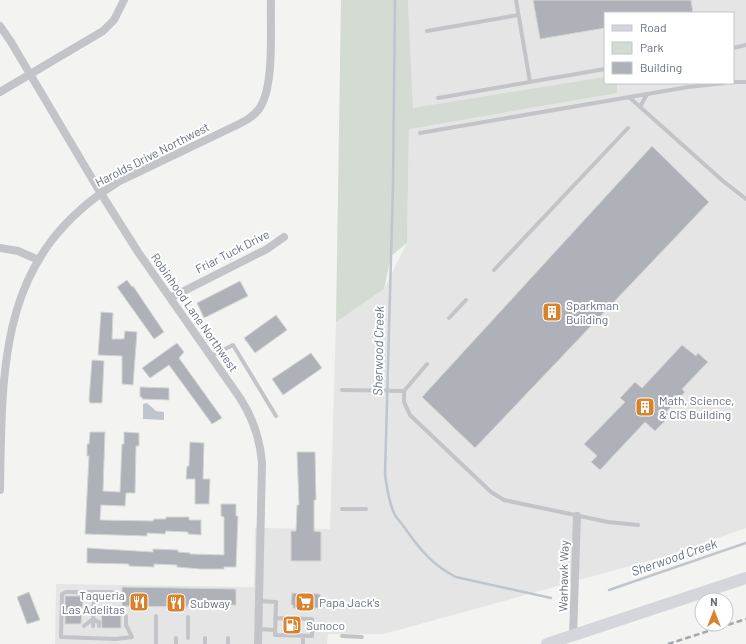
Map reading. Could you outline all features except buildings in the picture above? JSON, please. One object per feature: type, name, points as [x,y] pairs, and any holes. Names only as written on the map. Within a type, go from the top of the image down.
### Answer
[{"type":"main road","points":[[547,644],[746,578]]},
{"type":"street","points":[[0,92],[103,31],[114,20],[124,0]]},
{"type":"street","name":"Harolds Drive Northwest","points":[[0,490],[1,382],[3,344],[11,308],[21,281],[34,258],[56,229],[100,192],[246,121],[258,109],[267,91],[269,78],[270,0]]},
{"type":"street","name":"Robinhood Lane Northwest","points":[[0,26],[31,74],[100,192],[170,298],[248,410],[260,444],[262,473],[258,644]]},
{"type":"street","name":"Friar Tuck Drive","points":[[170,298],[181,291],[268,249],[284,237]]},
{"type":"street","points":[[0,248],[18,251],[34,258]]},
{"type":"street","name":"Warhawk Way","points":[[573,636],[577,516]]},
{"type":"lane","points":[[516,0],[530,82]]},
{"type":"lane","points":[[427,31],[518,15]]},
{"type":"lane","points":[[734,48],[746,46]]},
{"type":"lane","points":[[438,98],[604,69]]},
{"type":"lane","points":[[734,82],[746,82]]},
{"type":"lane","points":[[420,133],[647,94],[718,84]]},
{"type":"lane","points":[[640,107],[647,94]]},
{"type":"lane","points":[[629,97],[746,199]]},
{"type":"lane","points":[[494,270],[628,128]]},
{"type":"lane","points":[[449,318],[466,300]]},
{"type":"lane","points":[[210,356],[233,345],[276,416]]},
{"type":"lane","points":[[427,364],[404,391],[404,402],[410,415],[497,496],[504,500],[577,516],[608,522],[638,525]]},
{"type":"lane","points":[[342,390],[404,391]]},
{"type":"lane","points":[[342,509],[366,510]]},
{"type":"lane","points":[[112,592],[66,592],[62,594],[61,637],[132,637],[126,625],[126,616]]},
{"type":"lane","points":[[93,626],[94,592]]},
{"type":"lane","points":[[258,602],[276,602],[275,618],[275,635],[312,636],[312,619],[275,618]]},
{"type":"lane","points":[[156,616],[156,644]]},
{"type":"lane","points":[[188,617],[188,638]]},
{"type":"lane","points":[[282,618],[287,623]]},
{"type":"lane","points":[[84,626],[93,619]]},
{"type":"lane","points":[[93,619],[100,622],[100,626]]},
{"type":"lane","points":[[258,629],[275,630]]},
{"type":"lane","points":[[294,631],[301,636],[302,644]]},
{"type":"lane","points":[[342,636],[362,637]]},
{"type":"lane","points":[[176,638],[176,644]]},
{"type":"lane","points":[[205,638],[205,644]]},
{"type":"lane","points":[[228,638],[228,644]]},
{"type":"shaded area","points":[[408,0],[746,0],[746,528],[666,556],[384,634],[328,634],[327,644],[55,644],[56,584],[254,587],[255,528],[330,529],[336,322],[384,289],[407,243],[409,129],[413,108]]},
{"type":"shaded area","points":[[147,403],[156,411],[164,412],[164,420],[143,419],[143,404]]},
{"type":"green space","points":[[341,0],[408,0],[413,108],[604,77],[604,84],[617,84],[617,93],[409,129],[407,243],[391,256],[384,289],[336,322]]},
{"type":"waterway","name":"Sherwood Creek","points":[[395,0],[393,185],[385,474],[389,498],[395,515],[417,545],[428,557],[448,573],[456,577],[551,598]]},
{"type":"waterway","name":"Sherwood Creek","points":[[609,590],[746,543]]},
{"type":"railway","points":[[668,644],[746,619]]},
{"type":"place","name":"Sparkman Building","points":[[552,312]]},
{"type":"place","name":"Math, Science, & CIS Building","points":[[645,407]]},
{"type":"place","name":"Taqueria Las Adelitas","points":[[139,602]]},
{"type":"place","name":"Papa Jack's","points":[[305,602]]},
{"type":"place","name":"Subway","points":[[176,603]]},
{"type":"place","name":"Sunoco","points":[[292,625]]}]
